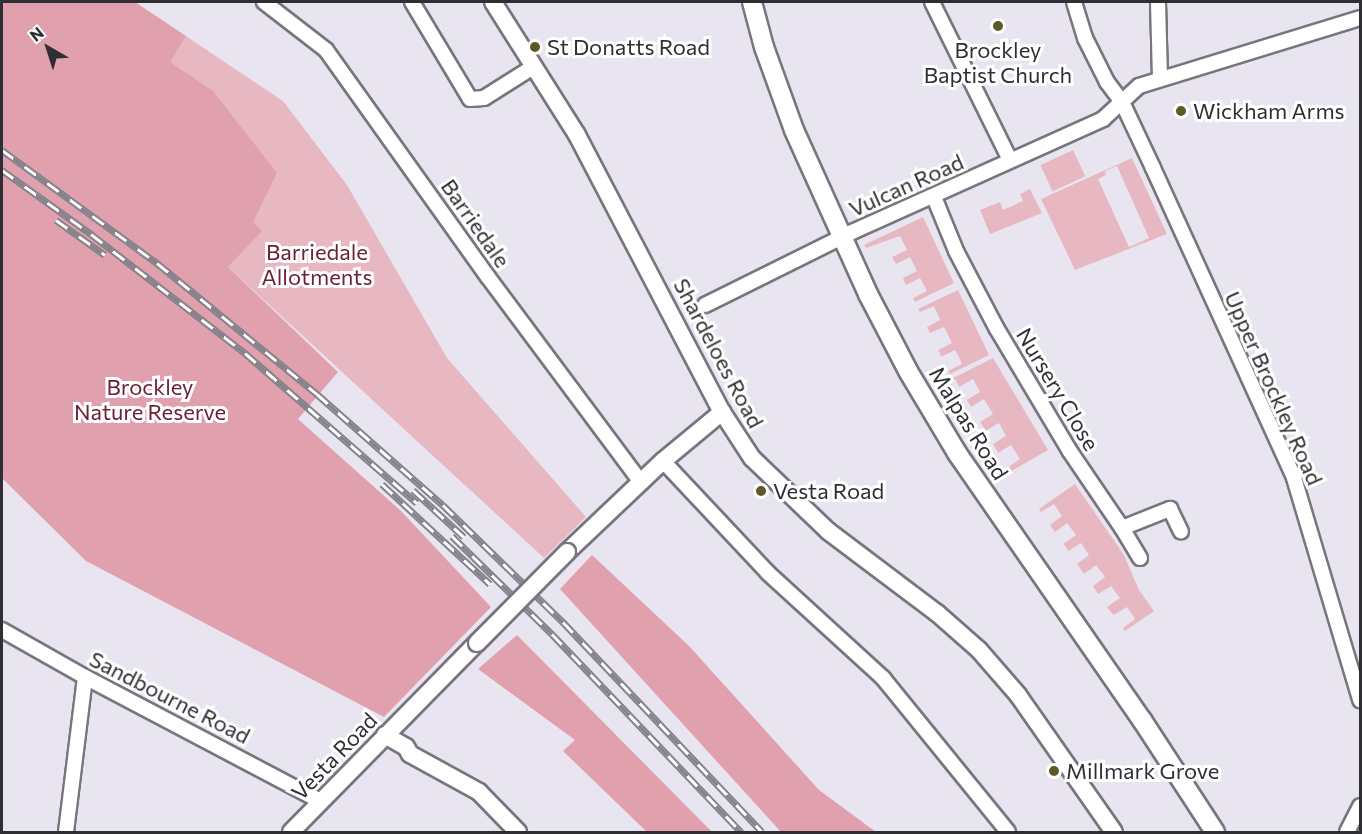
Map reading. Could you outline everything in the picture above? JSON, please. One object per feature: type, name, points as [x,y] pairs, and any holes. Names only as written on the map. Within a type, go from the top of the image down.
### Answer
[{"type":"main road","name":"Malpas Road","points":[[752,2],[764,47],[788,117],[842,237],[908,371],[957,453],[1142,720],[1215,832]]},
{"type":"street","name":"Barriedale","points":[[264,2],[326,50],[488,277],[641,482]]},
{"type":"street","points":[[412,2],[470,99],[484,98],[533,67]]},
{"type":"street","name":"Shardeloes Road","points":[[493,2],[577,135],[722,412],[752,458],[792,499],[828,531],[937,613],[979,650],[1018,695],[1114,832]]},
{"type":"street","points":[[932,2],[1010,160]]},
{"type":"street","name":"Upper Brockley Road","points":[[1074,2],[1086,39],[1107,82],[1122,102],[1294,478],[1360,700]]},
{"type":"street","points":[[1158,2],[1160,78]]},
{"type":"street","points":[[1122,102],[1139,86],[1160,78],[1360,18]]},
{"type":"street","name":"Vulcan Road","points":[[705,304],[842,237],[1103,119],[1122,102]]},
{"type":"street","name":"Nursery Close","points":[[933,196],[956,251],[997,329],[1069,450],[1140,558]]},
{"type":"street","name":"Vesta Road","points":[[291,832],[567,552],[663,461],[722,412]]},
{"type":"street","points":[[663,461],[768,573],[883,678],[1008,832]]},
{"type":"street","points":[[1122,528],[1170,509],[1181,532]]},
{"type":"street","name":"Sandbourne Road","points":[[2,630],[85,677],[321,801]]},
{"type":"street","points":[[66,832],[85,677]]},
{"type":"street","points":[[385,735],[406,747],[410,754],[479,792],[518,832]]},
{"type":"street","points":[[1347,832],[1360,806]]},
{"type":"green space","name":"Brockley Nature Reserve","points":[[2,2],[135,2],[186,36],[170,62],[213,91],[277,173],[253,222],[262,231],[228,267],[338,372],[298,419],[401,511],[491,607],[384,717],[86,561],[2,478]]},
{"type":"green space","name":"Barriedale Allotments","points":[[186,36],[283,101],[347,185],[447,358],[586,517],[544,558],[228,267],[261,231],[253,222],[169,62]]},
{"type":"green space","points":[[1073,150],[1085,176],[1053,191],[1040,165]]},
{"type":"green space","points":[[1132,158],[1167,234],[1075,270],[1041,199]],"holes":[[[1117,166],[1149,238],[1129,247],[1098,179],[1106,175],[1105,171]]]},
{"type":"green space","points":[[1030,189],[1042,213],[990,234],[980,210],[1000,202],[1003,210],[1023,201],[1020,194]]},
{"type":"green space","points":[[923,217],[954,283],[915,302],[913,298],[927,291],[920,278],[906,285],[904,281],[903,278],[917,271],[910,257],[896,264],[892,257],[907,250],[900,236],[866,248],[864,245]]},
{"type":"green space","points":[[958,290],[989,355],[950,374],[948,371],[962,364],[955,350],[941,357],[938,350],[952,343],[944,327],[930,333],[927,327],[940,320],[934,306],[920,312],[918,309]]},
{"type":"green space","points":[[993,358],[1048,450],[1010,472],[1007,468],[1020,459],[1011,445],[998,453],[993,444],[1006,436],[999,423],[985,431],[980,422],[993,414],[984,399],[971,407],[967,400],[980,392],[973,379],[959,387],[956,380],[937,391],[935,387]]},
{"type":"green space","points":[[1075,484],[1124,555],[1139,590],[1154,611],[1125,631],[1123,628],[1135,619],[1127,607],[1114,615],[1109,610],[1107,607],[1120,598],[1111,586],[1098,594],[1093,586],[1105,577],[1096,565],[1084,574],[1077,564],[1089,555],[1081,543],[1068,551],[1063,544],[1076,535],[1067,523],[1055,532],[1052,528],[1050,525],[1062,516],[1054,504],[1041,512],[1039,509]]},
{"type":"green space","points":[[592,555],[689,646],[819,790],[876,832],[781,832],[560,589]]},
{"type":"green space","points":[[517,635],[712,832],[647,832],[563,751],[575,740],[478,669]]},
{"type":"railway","points":[[2,150],[157,263],[317,394],[443,505],[563,622],[762,832]]},
{"type":"railway","points":[[2,170],[91,234],[245,353],[417,503]]},
{"type":"railway","points":[[56,220],[105,255]]},
{"type":"railway","points":[[382,484],[490,584]]},
{"type":"railway","points":[[413,490],[464,537]]},
{"type":"railway","points":[[452,536],[552,634],[741,832]]},
{"type":"place","name":"Brockley Baptist Church","points":[[998,26]]},
{"type":"place","name":"St Donatts Road","points":[[535,47]]},
{"type":"place","name":"Wickham Arms","points":[[1181,111]]},
{"type":"place","name":"Vesta Road","points":[[761,491]]},
{"type":"place","name":"Millmark Grove","points":[[1054,771]]}]
